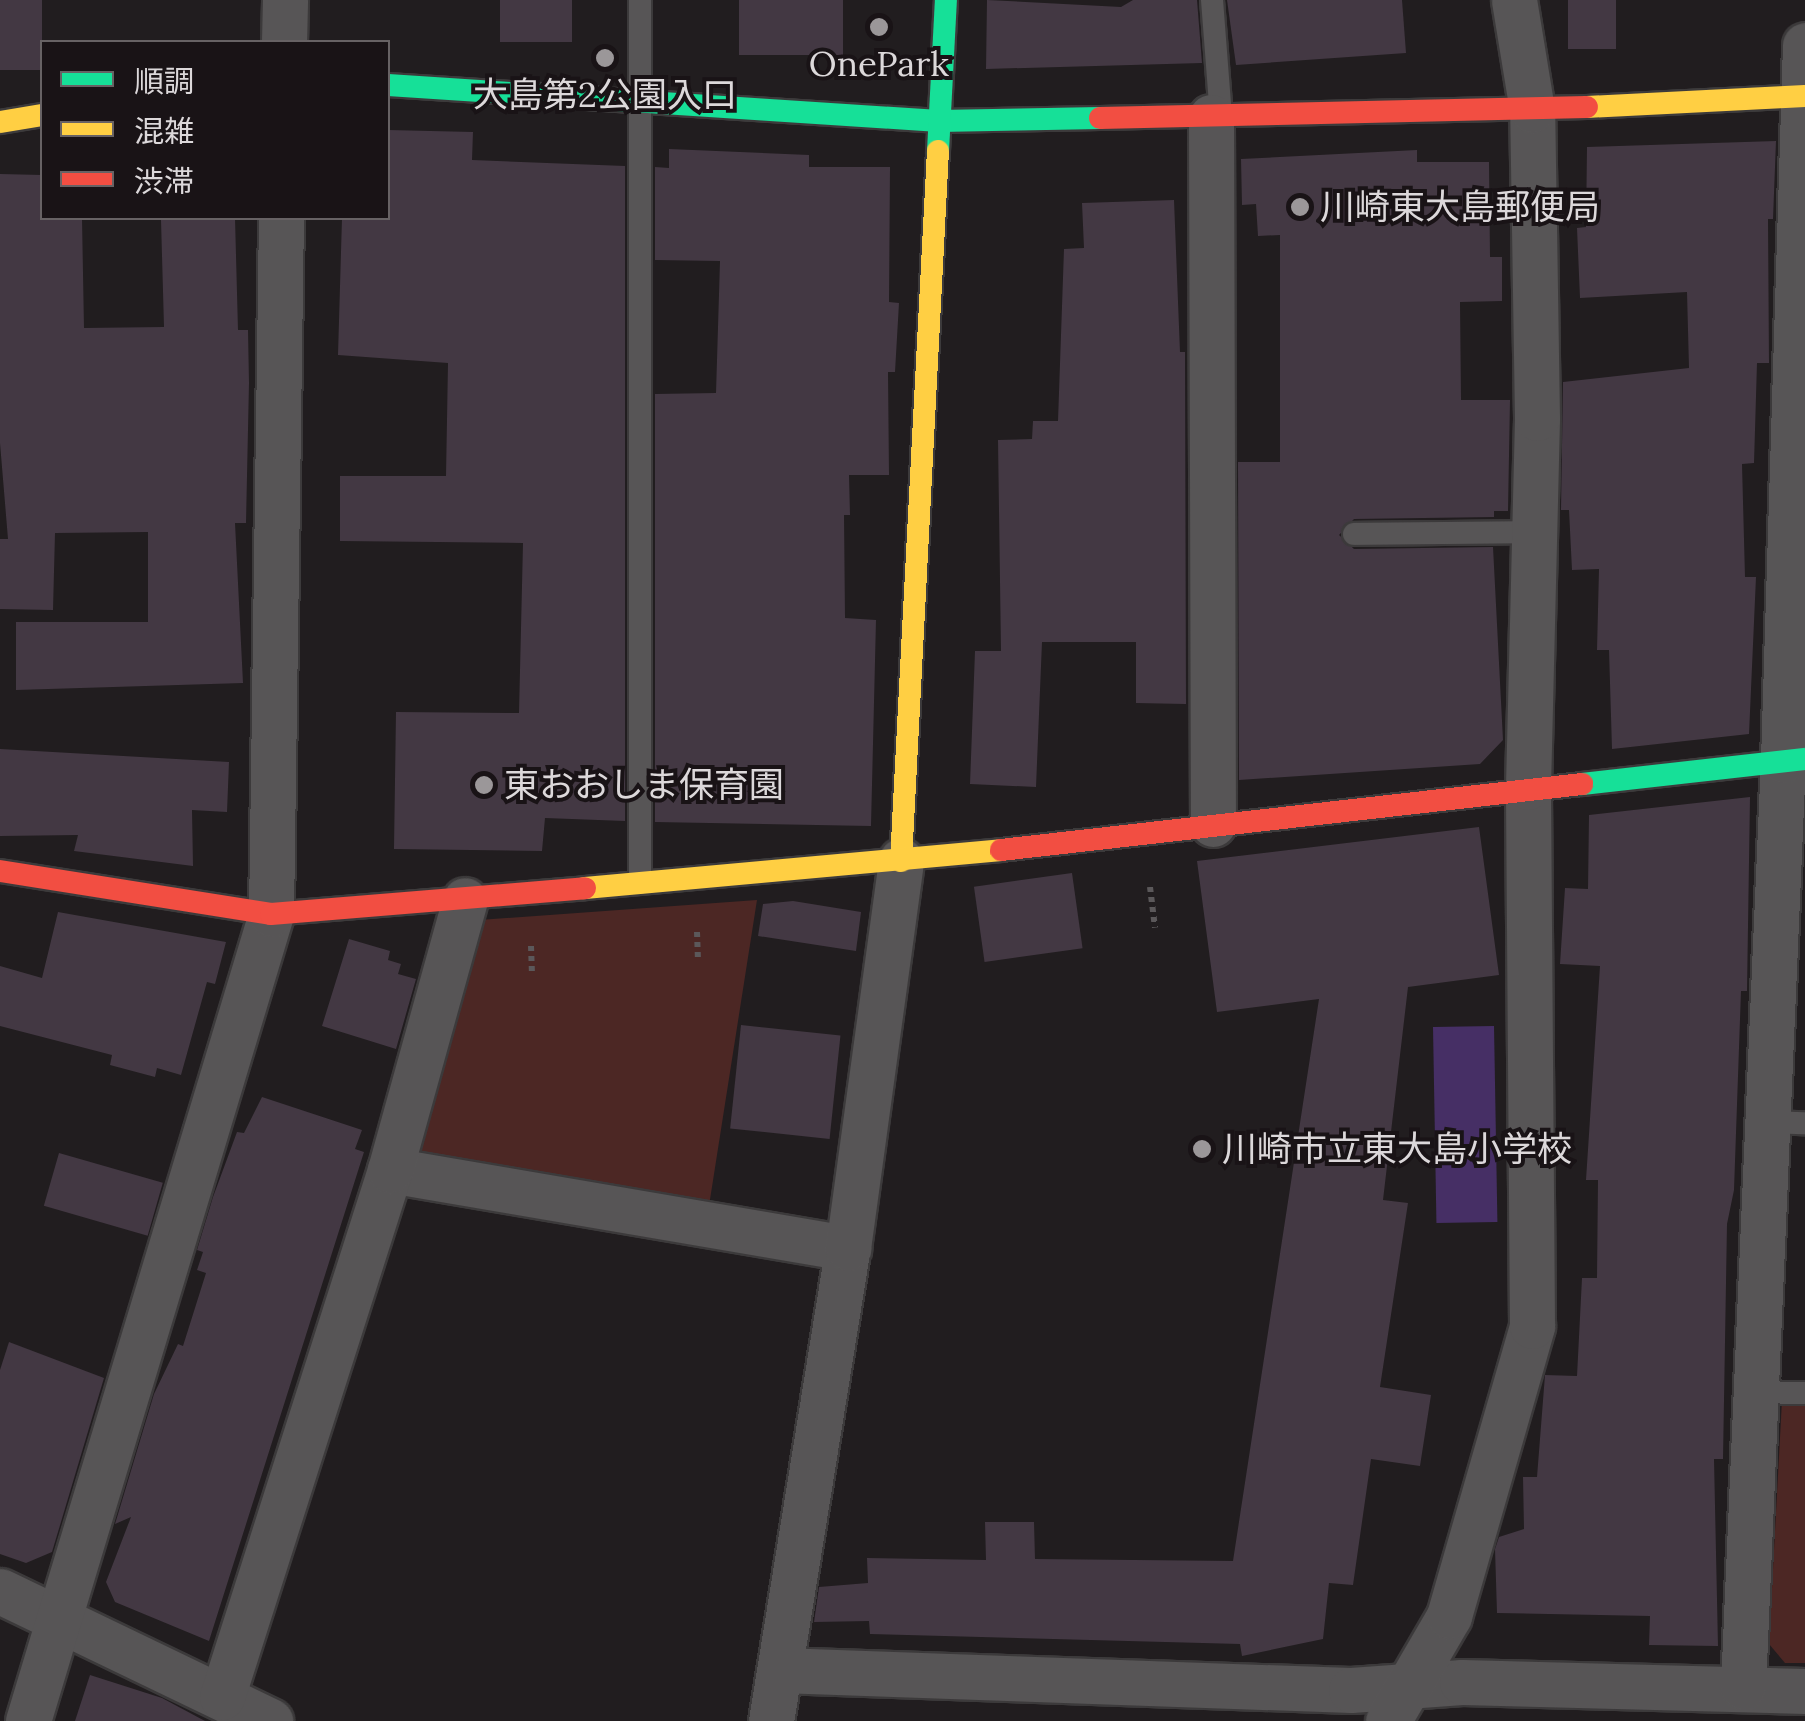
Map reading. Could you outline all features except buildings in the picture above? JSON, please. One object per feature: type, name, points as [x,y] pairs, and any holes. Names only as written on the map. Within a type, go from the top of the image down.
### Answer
[{"type":"street","points":[[284,40],[285,0]]},
{"type":"street","points":[[771,1721],[848,1248],[901,861],[946,0]]},
{"type":"street","points":[[1396,1704],[1450,1616],[1532,1326],[1528,786],[1534,532],[1532,110],[1514,0]]},
{"type":"street","points":[[1743,1688],[1756,1392],[1786,1123],[1805,45]]},
{"type":"street","points":[[390,85],[939,121],[1532,110],[1804,96]]},
{"type":"street","points":[[0,122],[40,115]]},
{"type":"street","points":[[1213,824],[1216,117]]},
{"type":"street","points":[[28,1721],[271,914],[281,220]]},
{"type":"street","points":[[0,871],[271,914],[901,861],[1528,786],[1794,759]]},
{"type":"street","points":[[222,1697],[390,1170],[465,900]]},
{"type":"street","points":[[390,1170],[848,1248]]},
{"type":"street","points":[[0,1591],[60,1615],[270,1721]]},
{"type":"street","points":[[780,1670],[1396,1704],[1743,1688],[1805,1690]]},
{"type":"lane","points":[[640,0],[640,883]]},
{"type":"lane","points":[[1212,0],[1216,117]]},
{"type":"lane","points":[[1354,534],[1534,532]]},
{"type":"lane","points":[[1756,1392],[1805,1393]]},
{"type":"shaded area","points":[[757,900],[709,1206],[419,1154],[407,1134],[479,920]]},
{"type":"shaded area","points":[[1494,1026],[1497,1222],[1436,1223],[1433,1027]]},
{"type":"shaded area","points":[[1782,1400],[1805,1401],[1805,1663],[1785,1663],[1769,1644]]},
{"type":"traffic: fast","points":[[938,151],[946,0]]},
{"type":"traffic: fast","points":[[390,85],[939,121],[1100,118]]},
{"type":"traffic: fast","points":[[1582,784],[1805,759]]},
{"type":"traffic: slow","points":[[1587,107],[1805,96]]},
{"type":"traffic: slow","points":[[0,122],[40,115]]},
{"type":"traffic: slow","points":[[901,861],[938,151]]},
{"type":"traffic: slow","points":[[585,888],[1001,850]]},
{"type":"traffic: jam","points":[[1100,118],[1587,107]]},
{"type":"traffic: jam","points":[[1001,850],[1582,784]]},
{"type":"traffic: jam","points":[[0,871],[271,914],[585,888]]},
{"type":"place","name":"OnePark","points":[[879,27]]},
{"type":"place","name":"大島第2公園入口","points":[[605,58]]},
{"type":"place","name":"川崎東大島郵便局","points":[[1300,207]]},
{"type":"place","name":"東おおしま保育園","points":[[484,785]]},
{"type":"place","name":"川崎市立東大島小学校","points":[[1202,1149]]}]
